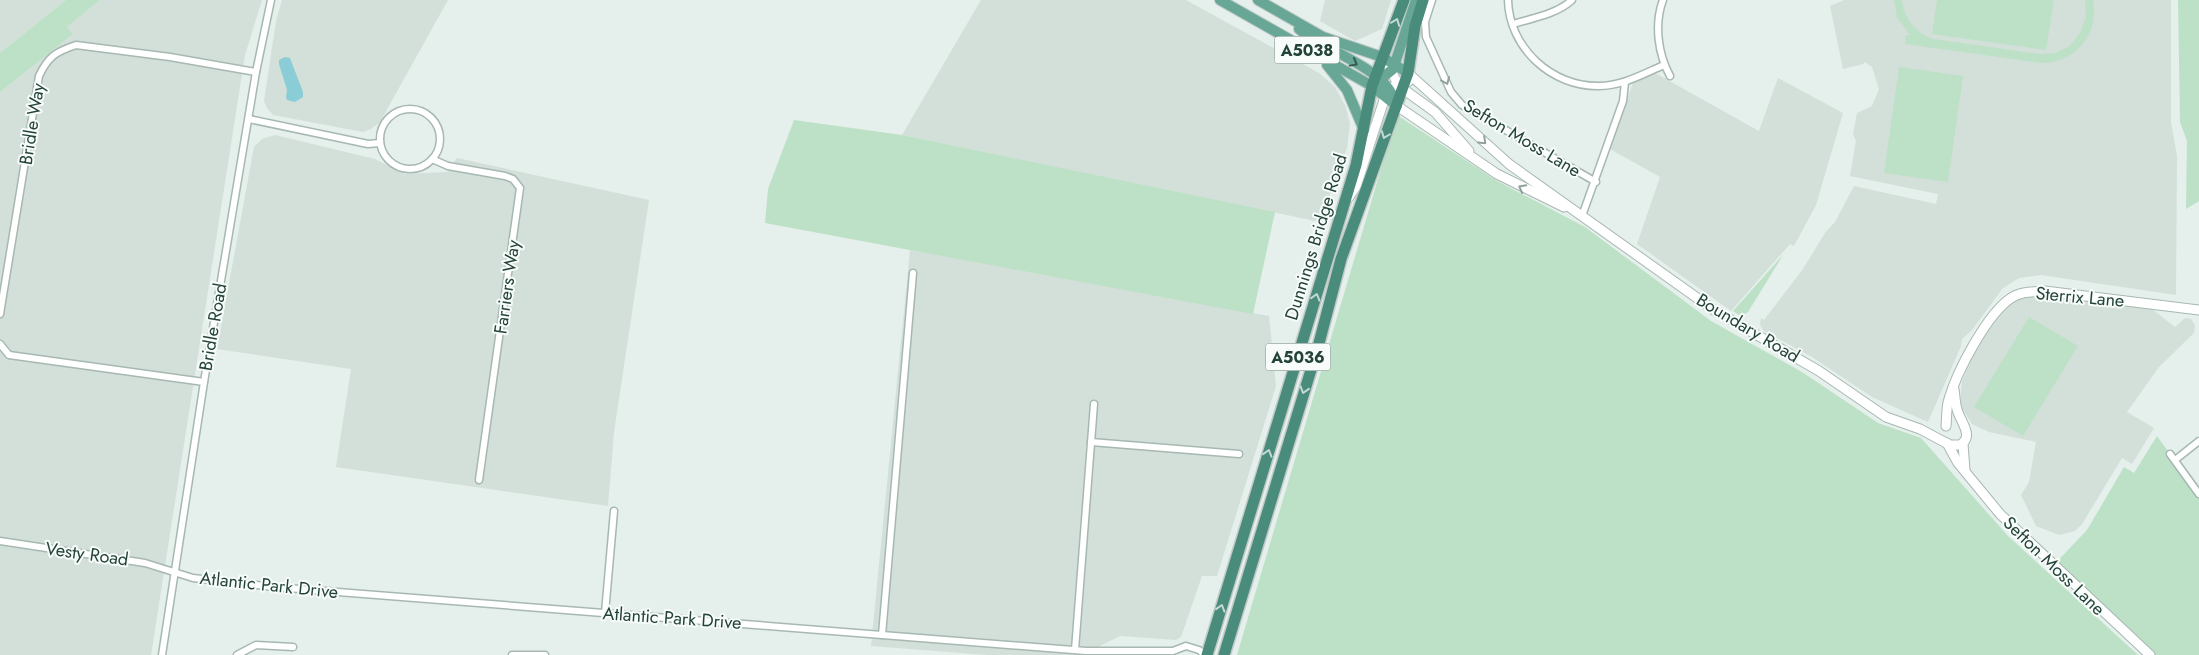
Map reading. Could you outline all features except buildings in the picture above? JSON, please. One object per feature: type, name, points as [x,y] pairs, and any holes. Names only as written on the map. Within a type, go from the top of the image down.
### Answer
[{"type":"highway","name":"A5036","points":[[1389,63],[1387,44],[1404,0]]},
{"type":"highway","name":"A5036","points":[[1398,85],[1423,0]]},
{"type":"highway","name":"Dunnings Bridge Road","points":[[1206,655],[1356,165],[1373,81],[1389,63]]},
{"type":"highway","name":"Dunnings Bridge Road","points":[[1224,655],[1318,347],[1341,259],[1367,181],[1395,108],[1398,85]]},
{"type":"highway","points":[[1215,655],[1221,637],[1231,631]]},
{"type":"main road","name":"A5038","points":[[1220,0],[1321,59],[1373,81]]},
{"type":"main road","name":"A5038","points":[[1258,0],[1323,37],[1389,63]]},
{"type":"main road","points":[[1373,81],[1389,63],[1416,0]]},
{"type":"main road","points":[[1285,16],[1310,38],[1373,81],[1398,85]]},
{"type":"main road","points":[[1321,59],[1347,90],[1364,131]]},
{"type":"main road","points":[[1389,63],[1398,85]]},
{"type":"street","name":"Bridle Road","points":[[162,655],[174,571],[187,500],[190,466],[256,72],[271,0]]},
{"type":"street","name":"Sefton Moss Lane","points":[[1432,0],[1425,22],[1426,36],[1451,92],[1462,105],[1596,182]]},
{"type":"street","points":[[1508,0],[1513,24],[1524,47],[1538,64],[1556,78],[1579,85],[1600,86],[1625,82],[1664,65]]},
{"type":"street","points":[[1513,24],[1566,6],[1572,0]]},
{"type":"street","points":[[1663,0],[1658,25],[1664,65],[1670,76]]},
{"type":"street","name":"Bridle Way","points":[[0,314],[39,76],[47,60],[62,50],[76,45],[170,57],[256,72]]},
{"type":"street","points":[[1389,63],[1398,85],[1435,112],[1477,160]]},
{"type":"street","points":[[1582,216],[1596,182],[1623,101],[1625,82]]},
{"type":"street","points":[[1342,208],[1356,186],[1398,85]]},
{"type":"street","name":"Boundary Road","points":[[1398,85],[1425,86],[1509,164],[1714,310],[1818,371],[1886,417],[1920,429],[1946,443]]},
{"type":"street","name":"Boundary Road","points":[[1395,108],[1525,190],[1582,216]]},
{"type":"street","points":[[403,110],[417,110],[426,114],[435,123],[439,133],[437,152],[432,159],[422,166],[404,169],[387,158],[380,144],[381,133],[390,117],[403,110]]},
{"type":"street","points":[[249,119],[368,144],[380,144]]},
{"type":"street","name":"Farriers Way","points":[[432,159],[448,166],[505,176],[513,179],[520,188],[479,480]]},
{"type":"street","points":[[882,635],[913,273]]},
{"type":"street","name":"Sterrix Lane","points":[[1946,426],[1949,398],[1974,343],[1986,324],[2012,297],[2025,292],[2045,291],[2199,310]]},
{"type":"street","points":[[0,344],[9,354],[204,382]]},
{"type":"street","points":[[1954,388],[1956,406],[1967,434],[1963,444],[1965,470]]},
{"type":"street","points":[[1075,650],[1094,404]]},
{"type":"street","points":[[1963,444],[1956,446],[1946,443],[1943,433],[1946,426],[1953,422],[1964,426]]},
{"type":"street","name":"Boundary Road","points":[[1920,429],[1946,426]]},
{"type":"street","points":[[2175,460],[2199,441]]},
{"type":"street","points":[[1091,442],[1239,454]]},
{"type":"street","name":"Sefton Moss Lane","points":[[1946,443],[1958,463],[1983,494],[2019,533],[2150,655]]},
{"type":"street","points":[[2170,454],[2199,494]]},
{"type":"street","points":[[605,613],[614,511]]},
{"type":"street","name":"Vesty Road","points":[[0,541],[145,563],[174,571]]},
{"type":"street","name":"Atlantic Park Drive","points":[[174,571],[193,578],[274,587],[1075,650],[1175,653],[1186,646],[1199,650],[1206,655]]},
{"type":"street","points":[[236,655],[256,645],[293,647]]},
{"type":"street","points":[[512,655],[545,655]]},
{"type":"shaded area","points":[[0,0],[66,0],[0,53]]},
{"type":"shaded area","points":[[100,0],[262,0],[245,55],[151,655],[0,655],[0,92],[73,34],[67,27]]},
{"type":"shaded area","points":[[282,0],[448,0],[380,122],[363,132],[273,115],[267,108],[264,101],[276,21]]},
{"type":"shaded area","points":[[981,0],[1186,0],[1319,73],[1335,87],[1345,105],[1350,123],[1347,148],[1320,222],[902,135]]},
{"type":"shaded area","points":[[1325,0],[1391,0],[1382,29],[1355,41],[1320,21]]},
{"type":"shaded area","points":[[1844,0],[2171,0],[2171,122],[2177,156],[2176,295],[2041,275],[2019,278],[2003,288],[1972,330],[1962,339],[1961,346],[1928,422],[1872,397],[1812,357],[1764,331],[1760,325],[1761,318],[1764,320],[1803,269],[1825,233],[1835,222],[1854,186],[1936,204],[1938,194],[1850,176],[1856,141],[1853,134],[1857,113],[1872,106],[1879,89],[1872,67],[1865,62],[1843,69],[1830,6]]},
{"type":"shaded area","points":[[1655,73],[1759,131],[1778,78],[1843,113],[1816,205],[1794,246],[1790,244],[1731,311],[1637,244],[1660,177],[1610,149],[1633,83]]},
{"type":"shaded area","points":[[275,135],[375,159],[404,174],[447,172],[457,158],[649,200],[614,432],[608,506],[336,467],[351,369],[217,349],[254,147],[262,139]]},
{"type":"shaded area","points":[[910,250],[1269,316],[1276,386],[1217,576],[1202,576],[1181,637],[1176,640],[1120,636],[1100,646],[1100,655],[987,655],[871,646]]},
{"type":"shaded area","points":[[2021,293],[2147,305],[2175,327],[2185,318],[2191,319],[2195,325],[2194,333],[2159,367],[2127,412],[2154,428],[2132,464],[2122,458],[2082,524],[2075,531],[2059,535],[2036,526],[2021,495],[2029,482],[2036,442],[1989,432],[1972,424],[1960,405],[1962,381],[1974,353],[1995,318]]},
{"type":"green space","points":[[66,0],[100,0],[67,27],[73,34],[0,92],[0,53]]},
{"type":"green space","points":[[1894,0],[1902,0],[1908,19],[1921,33],[1933,39],[2040,54],[2055,53],[2070,46],[2080,33],[2086,17],[2085,0],[2093,0],[2093,24],[2089,35],[2074,52],[2053,62],[2041,63],[1905,44],[1906,35],[1910,35],[1897,17]]},
{"type":"green space","points":[[1937,0],[2054,0],[2046,50],[1932,34]]},
{"type":"green space","points":[[2178,0],[2199,0],[2199,201],[2186,209],[2187,141],[2180,122]]},
{"type":"green space","points":[[1899,67],[1963,76],[1948,182],[1884,173]]},
{"type":"green space","points":[[1397,115],[1497,181],[1585,227],[1711,321],[1802,372],[1878,423],[1921,438],[2008,536],[2138,655],[1237,655]]},
{"type":"green space","points":[[794,120],[902,135],[1275,212],[1253,314],[765,223],[768,189]]},
{"type":"green space","points":[[1783,255],[1748,312],[1741,316],[1733,311]]},
{"type":"green space","points":[[2029,317],[2078,346],[2023,436],[1974,407]]},
{"type":"green space","points":[[2157,436],[2199,494],[2199,655],[2145,655],[2051,568],[2087,530],[2124,467],[2134,473]]},
{"type":"water","points":[[285,57],[290,58],[303,92],[303,97],[295,102],[287,100],[286,97],[287,90],[279,64],[279,60]]}]
